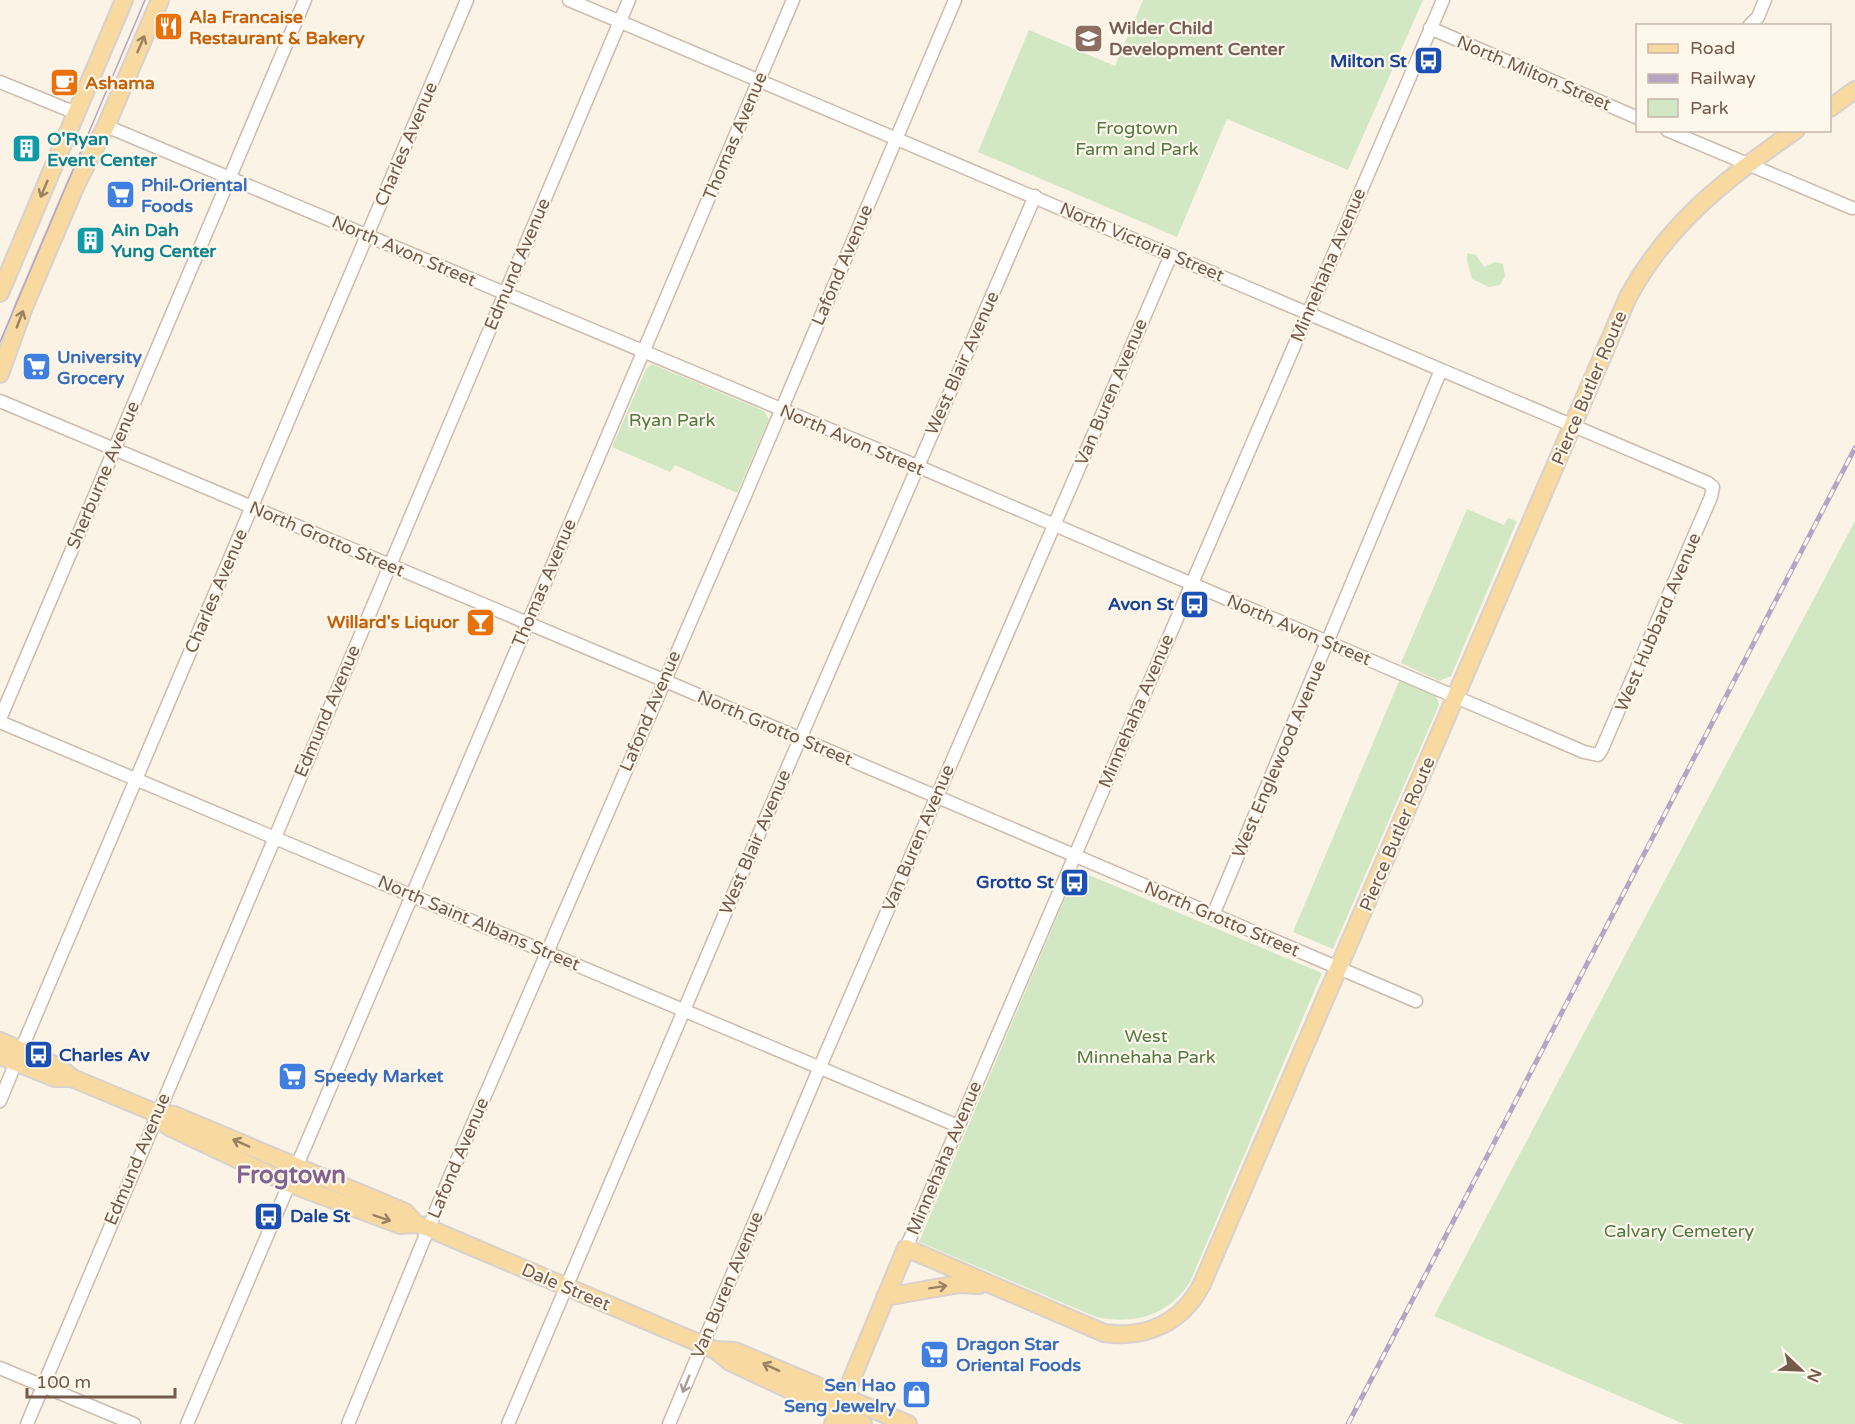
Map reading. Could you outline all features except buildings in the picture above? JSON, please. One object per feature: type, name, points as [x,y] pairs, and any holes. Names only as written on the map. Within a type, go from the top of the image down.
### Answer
[{"type":"main road","points":[[0,293],[124,0]]},
{"type":"main road","points":[[0,374],[21,314],[76,184],[106,126],[160,0]]},
{"type":"main road","points":[[1831,107],[1855,90]]},
{"type":"main road","name":"Pierce Butler Route","points":[[906,1248],[1088,1328],[1118,1335],[1147,1332],[1160,1327],[1181,1313],[1202,1284],[1340,969],[1628,297],[1650,260],[1694,209],[1746,165],[1793,132]]},
{"type":"main road","name":"Dale Street","points":[[0,1041],[19,1056]]},
{"type":"main road","name":"Dale Street","points":[[0,1056],[19,1056],[59,1067],[72,1078],[156,1113],[174,1115],[405,1212],[422,1226],[708,1348],[835,1419],[863,1424]]},
{"type":"main road","name":"Dale Street","points":[[156,1113],[169,1127],[288,1183],[400,1225],[422,1226]]},
{"type":"main road","name":"Minnehaha Avenue","points":[[835,1419],[906,1248]]},
{"type":"main road","points":[[885,1297],[959,1284],[992,1286]]},
{"type":"main road","name":"Dale Street","points":[[708,1348],[735,1351],[908,1424]]},
{"type":"street","name":"Sherburne Avenue","points":[[0,720],[306,0]]},
{"type":"street","name":"Charles Avenue","points":[[0,1101],[467,0]]},
{"type":"street","name":"North Victoria Street","points":[[569,0],[1573,424],[1701,479],[1713,487]]},
{"type":"street","name":"Edmund Avenue","points":[[27,1424],[156,1113],[629,0]]},
{"type":"street","name":"Thomas Avenue","points":[[187,1424],[793,0]]},
{"type":"street","name":"Lafond Avenue","points":[[348,1424],[422,1226],[547,951],[956,0]]},
{"type":"street","name":"Minnehaha Avenue","points":[[906,1248],[1073,855],[1443,0]]},
{"type":"street","points":[[1751,24],[1758,17],[1765,0]]},
{"type":"street","name":"North Milton Street","points":[[1430,28],[1636,117]]},
{"type":"street","points":[[0,82],[76,113]]},
{"type":"street","name":"North Avon Street","points":[[106,126],[917,466],[1584,752],[1598,754]]},
{"type":"street","points":[[1672,132],[1852,208]]},
{"type":"street","name":"West Blair Avenue","points":[[508,1424],[799,739],[1035,196]]},
{"type":"street","name":"Van Buren Avenue","points":[[669,1424],[708,1348],[820,1067],[1171,255]]},
{"type":"street","name":"West Englewood Avenue","points":[[1213,915],[1441,370]]},
{"type":"street","name":"North Grotto Street","points":[[0,401],[937,796],[1416,1001]]},
{"type":"street","name":"West Hubbard Avenue","points":[[1598,754],[1605,745],[1711,497],[1713,487]]},
{"type":"street","name":"North Saint Albans Street","points":[[0,720],[958,1125]]},
{"type":"street","points":[[0,1368],[134,1424]]},
{"type":"green space","name":"Frogtown Farm and Park","points":[[1143,0],[1423,0],[1348,170],[1227,119],[1177,237],[978,152],[1029,30],[1115,66]]},
{"type":"green space","points":[[1467,253],[1476,255],[1484,267],[1495,262],[1503,264],[1505,276],[1500,285],[1489,287],[1472,279]]},
{"type":"green space","name":"Ryan Park","points":[[652,364],[764,411],[769,419],[737,493],[675,465],[670,472],[612,447],[646,369]]},
{"type":"green space","points":[[1467,509],[1504,525],[1508,518],[1517,521],[1451,676],[1439,681],[1401,663]]},
{"type":"green space","name":"Calvary Cemetery","points":[[1855,521],[1855,1424],[1684,1424],[1434,1316]]},
{"type":"green space","points":[[1400,679],[1436,695],[1439,705],[1333,949],[1293,932]]},
{"type":"green space","name":"West Minnehaha Park","points":[[1077,870],[1322,973],[1190,1282],[1181,1294],[1161,1310],[1124,1320],[1096,1317],[919,1242]]},
{"type":"tram line","points":[[0,342],[145,0]]},
{"type":"railway","points":[[1348,1424],[1855,448]]},
{"type":"place","name":"Ala Francaise Restaurant & Bakery","points":[[168,27]]},
{"type":"place","name":"Wilder Child Development Center","points":[[1088,38]]},
{"type":"place","name":"Milton St","points":[[1428,61]]},
{"type":"place","name":"Ashama","points":[[64,83]]},
{"type":"place","name":"O'Ryan Event Center","points":[[26,149]]},
{"type":"place","name":"Phil-Oriental Foods","points":[[120,195]]},
{"type":"place","name":"Ain Dah Yung Center","points":[[90,240]]},
{"type":"place","name":"University Grocery","points":[[36,367]]},
{"type":"place","name":"Avon St","points":[[1195,604]]},
{"type":"place","name":"Willard's Liquor","points":[[480,622]]},
{"type":"place","name":"Grotto St","points":[[1075,882]]},
{"type":"place","name":"Charles Av","points":[[38,1055]]},
{"type":"place","name":"Speedy Market","points":[[293,1076]]},
{"type":"place","name":"Dale St","points":[[269,1216]]},
{"type":"place","name":"Dragon Star Oriental Foods","points":[[935,1354]]},
{"type":"place","name":"Sen Hao Seng Jewelry","points":[[917,1395]]},
{"type":"district","name":"Frogtown","points":[[291,1175]]}]
